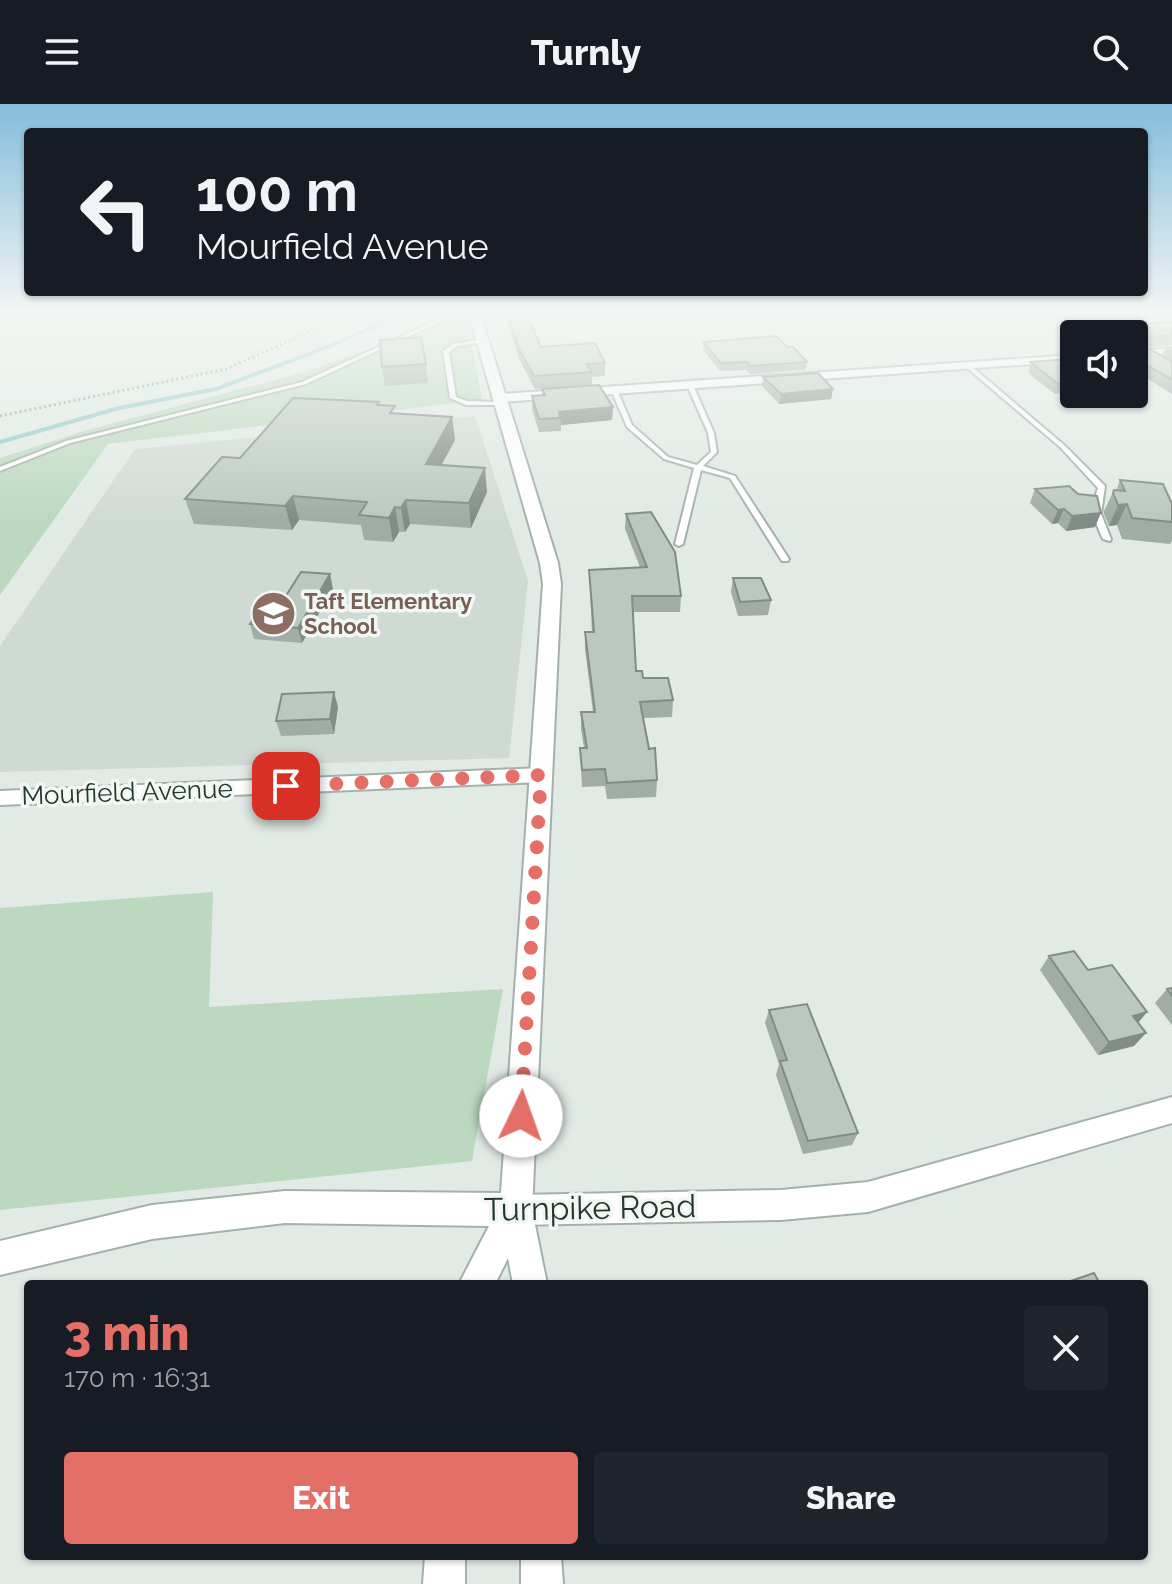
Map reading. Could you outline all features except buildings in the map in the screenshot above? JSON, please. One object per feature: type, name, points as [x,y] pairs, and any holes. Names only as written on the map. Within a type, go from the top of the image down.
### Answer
[{"type":"street","points":[[495,382],[549,563],[552,584],[516,1210],[529,1280]]},
{"type":"street","points":[[501,401],[733,382]]},
{"type":"street","name":"Mourfield Avenue","points":[[0,798],[541,775]]},
{"type":"street","name":"Turnpike Road","points":[[0,1258],[152,1222],[285,1207],[516,1210],[781,1205],[868,1197],[1172,1110]]},
{"type":"street","points":[[478,1280],[516,1210]]},
{"type":"street","points":[[444,1584],[445,1560]]},
{"type":"street","points":[[541,1560],[542,1584]]},
{"type":"lane","points":[[0,469],[68,442],[306,382]]},
{"type":"lane","points":[[451,382],[453,398],[466,403],[501,401]]},
{"type":"lane","points":[[987,382],[1062,446],[1102,488],[1095,504],[1096,516],[1107,539]]},
{"type":"lane","points":[[679,544],[698,467],[714,452],[711,433],[690,385]]},
{"type":"lane","points":[[614,390],[629,426],[653,449],[666,458],[733,477],[785,559]]},
{"type":"path","points":[[0,416],[163,382]]},
{"type":"shaded area","name":"Taft Elementary School","points":[[475,416],[528,581],[509,758],[0,772],[0,646],[135,449]]},
{"type":"green space","points":[[267,382],[479,382],[482,400],[108,444],[0,595],[0,458],[84,431]]},
{"type":"green space","points":[[213,892],[209,1007],[503,989],[472,1161],[0,1210],[0,908]]},
{"type":"waterway","points":[[0,442],[119,408],[216,389],[234,382]]},
{"type":"place","name":"Taft Elementary School","points":[[273,614]]},
{"type":"route","points":[[286,786],[541,775],[521,1116]]}]
